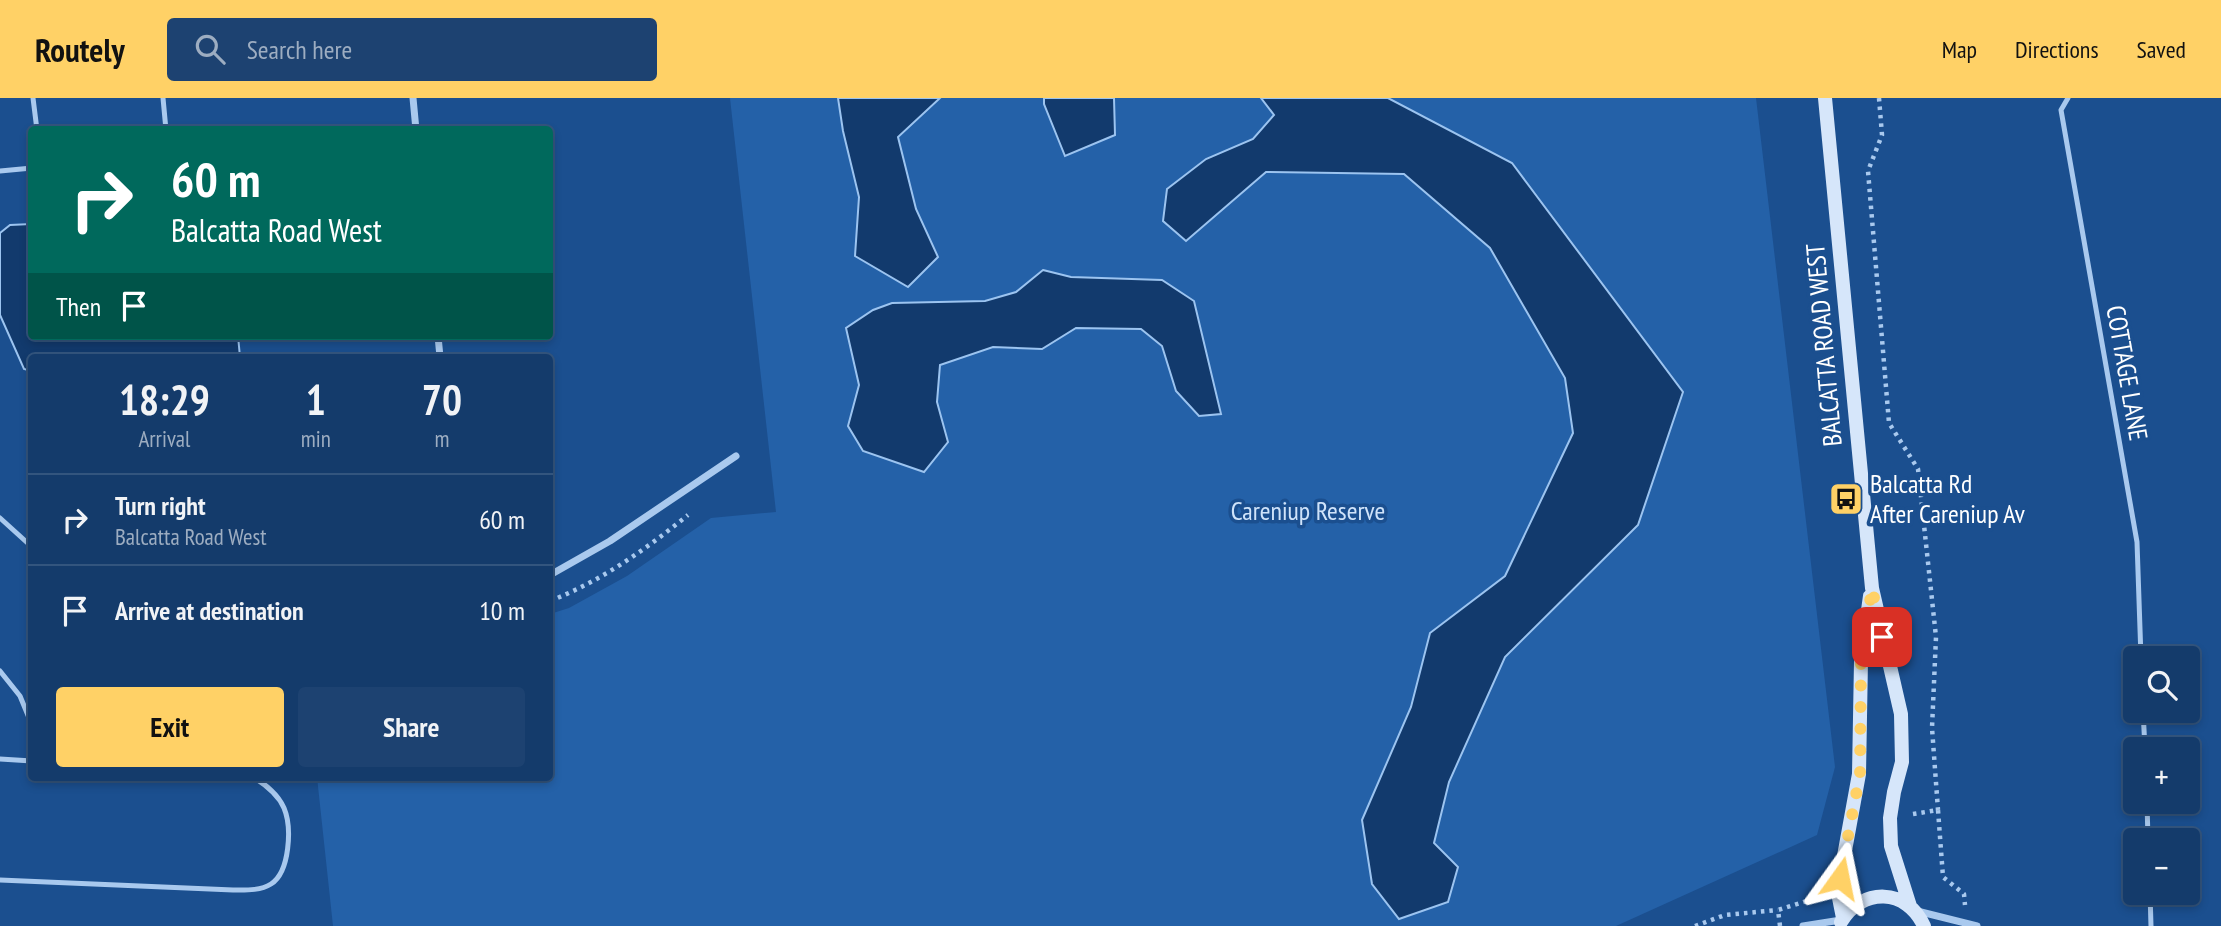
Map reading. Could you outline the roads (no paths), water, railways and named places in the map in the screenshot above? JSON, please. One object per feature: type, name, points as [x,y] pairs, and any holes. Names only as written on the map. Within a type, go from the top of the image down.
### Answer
[{"type":"street","points":[[413,98],[416,126]]},
{"type":"street","name":"BALCATTA ROAD WEST","points":[[1825,98],[1872,588],[1901,714],[1902,762],[1890,818],[1891,846],[1913,909],[1924,926]]},
{"type":"street","points":[[553,573],[610,541],[736,456]]},
{"type":"street","name":"BALCATTA ROAD WEST","points":[[1841,921],[1840,878],[1860,774],[1861,662],[1872,588]]},
{"type":"street","points":[[1803,926],[1841,921],[1855,904],[1877,896],[1900,899],[1913,909],[1977,926]]},
{"type":"lane","points":[[33,98],[36,126]]},
{"type":"lane","points":[[163,98],[166,126]]},
{"type":"lane","name":"COTTAGE LANE","points":[[2068,98],[2062,110],[2137,542],[2141,646]]},
{"type":"lane","points":[[0,171],[28,168]]},
{"type":"lane","points":[[0,518],[28,543]]},
{"type":"lane","points":[[0,671],[10,680],[28,715]]},
{"type":"lane","points":[[0,759],[28,761]]},
{"type":"lane","points":[[0,880],[233,890],[264,888],[280,875],[286,848],[288,819],[278,797],[260,781]]},
{"type":"lane","points":[[2150,905],[2151,926]]},
{"type":"place","name":"Balcatta Rd After Careniup Av","points":[[1846,499]]},
{"type":"park label","name":"Careniup Reserve","points":[[1308,511]]}]
